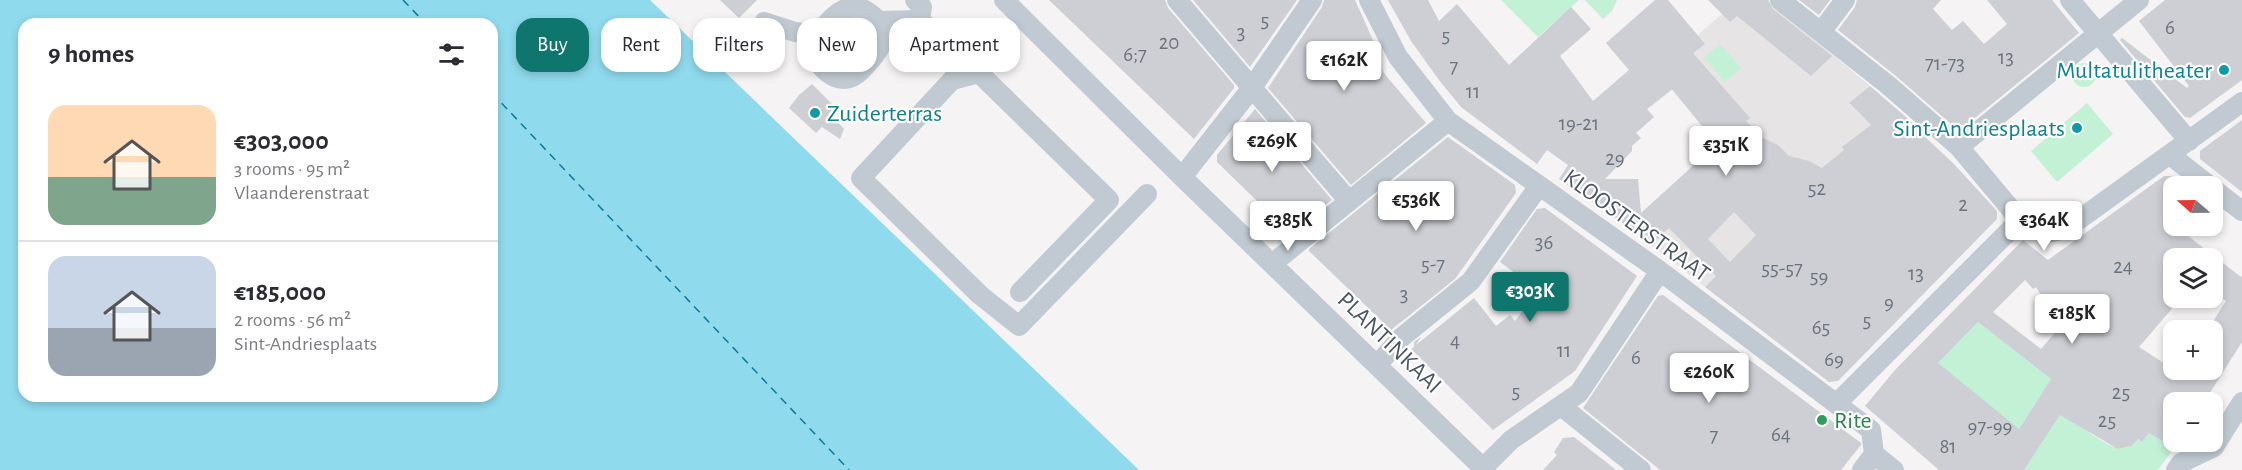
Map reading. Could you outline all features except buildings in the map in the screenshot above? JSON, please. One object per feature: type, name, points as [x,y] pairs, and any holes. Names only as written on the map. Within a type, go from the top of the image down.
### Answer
[{"type":"street","points":[[915,0],[922,7],[920,18]]},
{"type":"street","name":"PLANTINKAAI","points":[[1004,0],[1182,177],[1484,469]]},
{"type":"street","points":[[1177,0],[1348,200]]},
{"type":"street","points":[[1182,177],[1251,89],[1312,0]]},
{"type":"street","name":"KLOOSTERSTRAAT","points":[[1369,0],[1398,57],[1448,121],[1660,271],[1837,403],[1871,430],[1874,454]]},
{"type":"street","points":[[1780,0],[1888,85],[1959,147],[2020,220],[2044,234],[2062,231],[2242,102]]},
{"type":"street","points":[[1821,32],[1845,0]]},
{"type":"street","points":[[2070,0],[2189,141]]},
{"type":"street","points":[[1959,147],[2139,0]]},
{"type":"street","points":[[834,8],[859,8],[870,13],[878,21],[885,40],[877,53]]},
{"type":"street","points":[[878,21],[889,21]]},
{"type":"street","points":[[828,72],[843,79],[855,76],[859,72]]},
{"type":"street","points":[[1020,292],[1109,200],[979,73],[952,80],[861,178],[980,295],[1019,326],[1147,194]]},
{"type":"street","points":[[1273,263],[1448,121]]},
{"type":"street","points":[[2170,155],[2197,176]]},
{"type":"street","points":[[1377,365],[1402,337],[1471,281],[1539,186]]},
{"type":"street","points":[[2223,196],[2242,211]]},
{"type":"street","points":[[1837,403],[2020,220]]},
{"type":"street","points":[[1484,469],[1511,440],[1579,393],[1660,271]]},
{"type":"street","points":[[2178,466],[2214,447],[2242,402]]},
{"type":"street","points":[[1561,406],[1641,470]]},
{"type":"street","points":[[1862,470],[1874,454],[1894,470]]},
{"type":"shaded area","points":[[1738,0],[1768,0],[1870,86],[1849,104],[1914,166],[1783,210],[1705,287],[1651,245],[1718,183],[1729,159],[1672,90],[1649,108],[1640,98],[1639,86]]},
{"type":"green space","points":[[1501,0],[1579,0],[1538,37]]},
{"type":"green space","points":[[1585,0],[1617,0],[1612,11],[1603,19]]},
{"type":"green space","points":[[1720,44],[1741,68],[1725,82],[1704,58]]},
{"type":"green space","points":[[2084,63],[2093,66],[2096,75],[2093,84],[2084,87],[2075,84],[2072,75],[2075,66]]},
{"type":"green space","points":[[2087,103],[2113,134],[2057,182],[2031,151]]},
{"type":"green space","points":[[1978,322],[2051,379],[2019,429],[1929,372]]},
{"type":"green space","points":[[2062,412],[2091,434],[2115,447],[2128,447],[2137,439],[2142,442],[2149,433],[2163,441],[2163,452],[2171,452],[2158,470],[2024,470]]},
{"type":"water","points":[[0,0],[650,0],[669,18],[601,18],[601,72],[681,72],[681,30],[693,41],[693,72],[725,72],[1139,470],[0,470]]},
{"type":"ferry route","points":[[403,0],[420,18]]},
{"type":"ferry route","points":[[498,99],[849,470]]},
{"type":"place","name":"Multatulitheater","points":[[2224,70]]},
{"type":"place","name":"Zuiderterras","points":[[815,113]]},
{"type":"place","name":"Sint-Andriesplaats","points":[[2077,128]]},
{"type":"place","name":"Rite","points":[[1822,420]]}]
